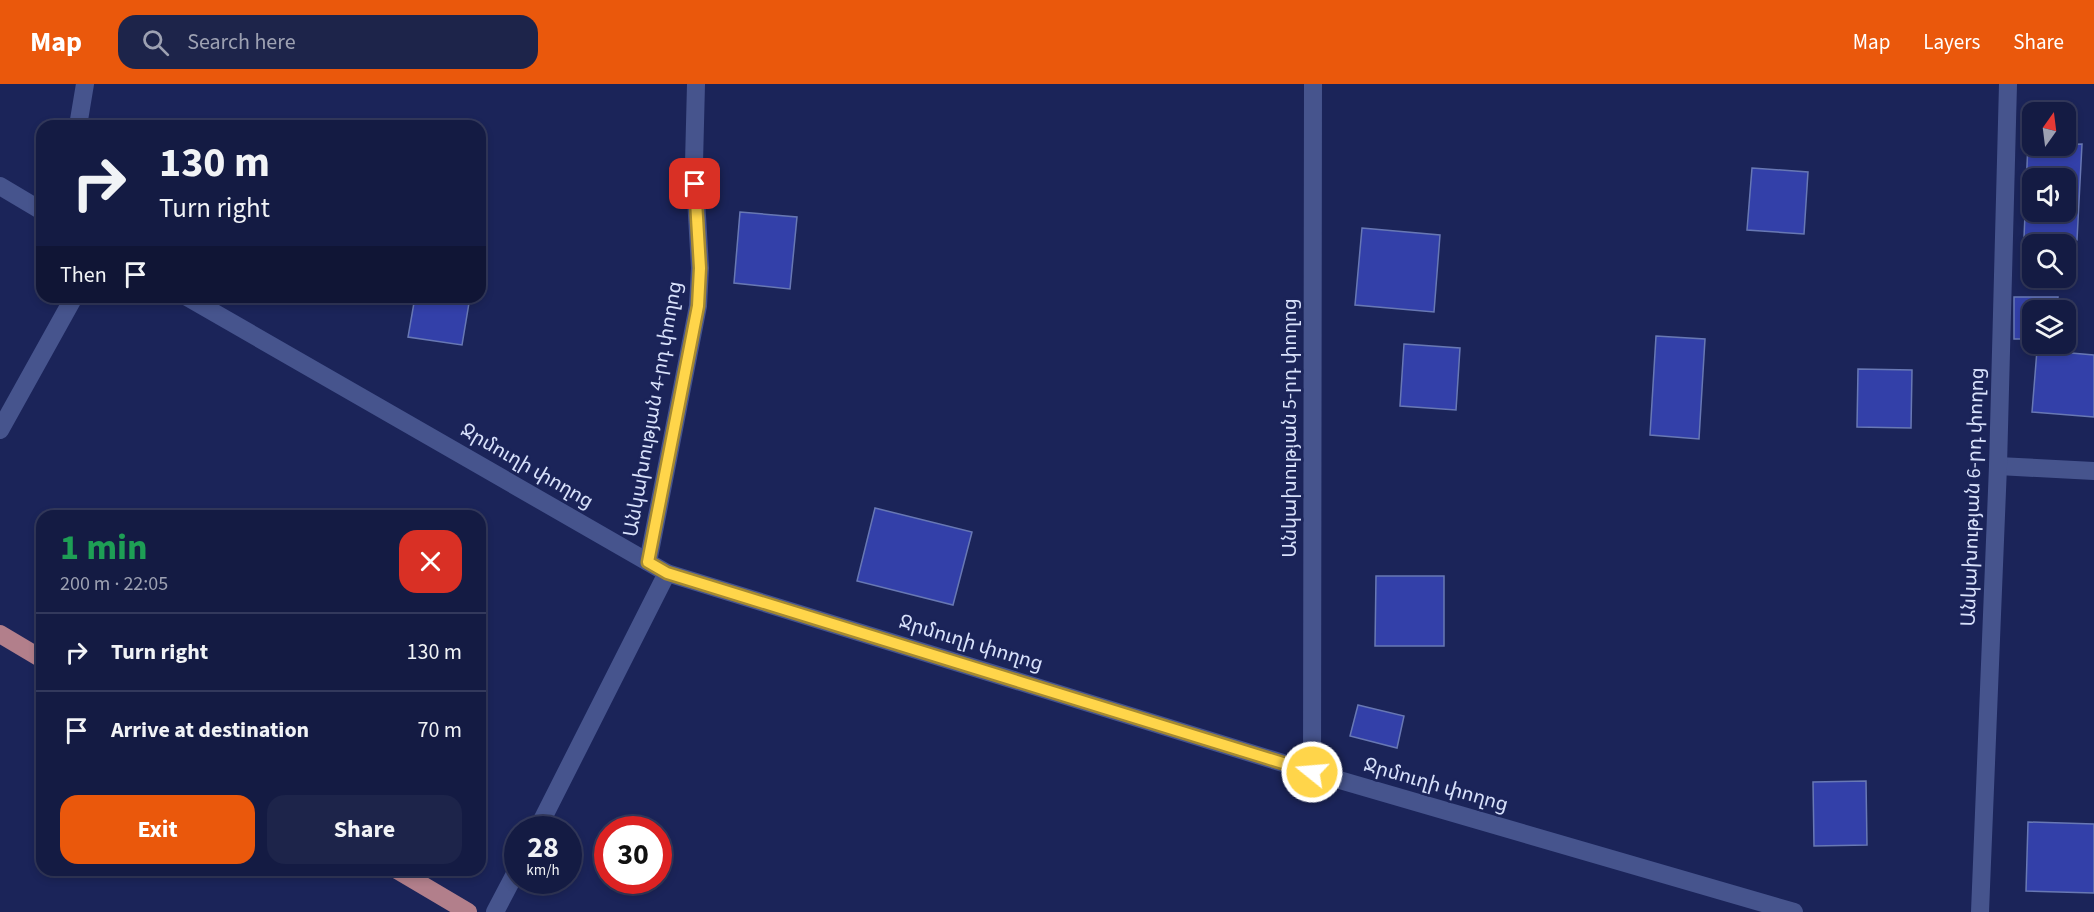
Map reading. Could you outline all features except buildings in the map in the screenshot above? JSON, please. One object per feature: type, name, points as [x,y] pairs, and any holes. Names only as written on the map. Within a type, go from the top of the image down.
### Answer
[{"type":"main road","points":[[0,634],[36,655]]},
{"type":"main road","points":[[407,876],[468,912]]},
{"type":"street","points":[[79,120],[85,84]]},
{"type":"street","name":"Անկախության 4-րդ փողոց","points":[[648,562],[698,306],[700,268],[694,163],[696,84]]},
{"type":"street","name":"Անկախության 5-րդ փողոց","points":[[1312,772],[1313,84]]},
{"type":"street","name":"Անկախության 6-րդ փողոց","points":[[1980,912],[1998,466],[2008,84]]},
{"type":"street","points":[[0,186],[36,207]]},
{"type":"street","points":[[0,430],[71,303]]},
{"type":"street","name":"Ջրմուղի փողոց","points":[[197,303],[667,573],[1312,772],[1794,912]]},
{"type":"street","points":[[1998,466],[2094,471]]},
{"type":"street","points":[[544,816],[667,573]]},
{"type":"street","points":[[495,912],[504,894]]},
{"type":"route","points":[[695,184],[700,268],[698,306],[648,562],[667,573],[1312,772]]}]
